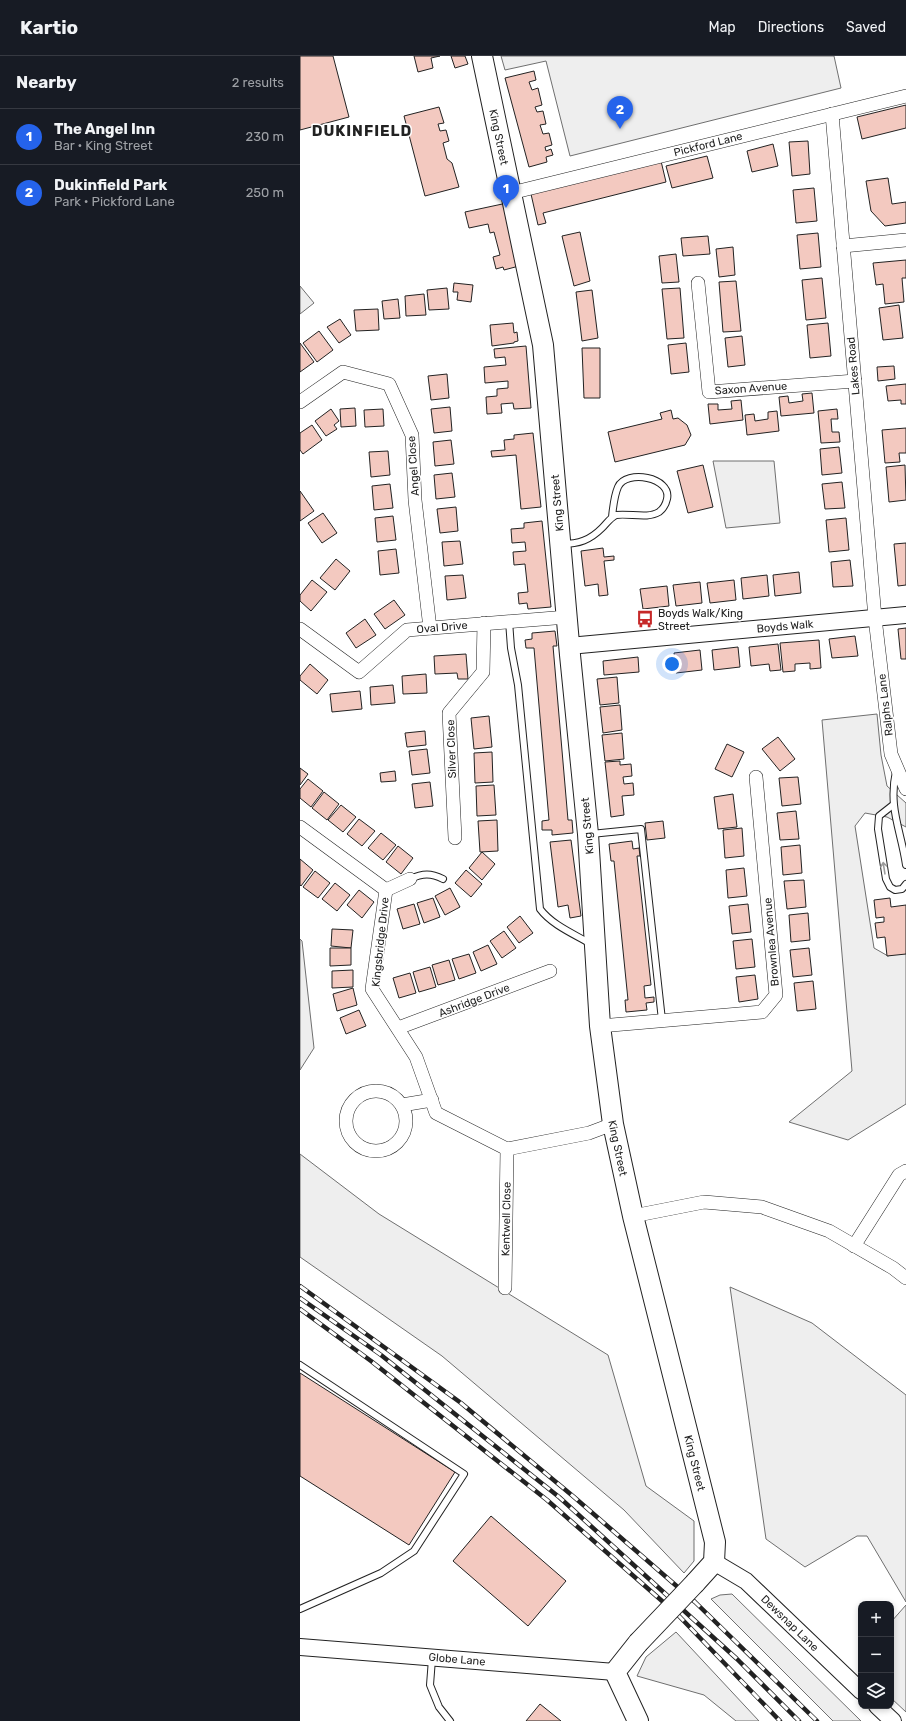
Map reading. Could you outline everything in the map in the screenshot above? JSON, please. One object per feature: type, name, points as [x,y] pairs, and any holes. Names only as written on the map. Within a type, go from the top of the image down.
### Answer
[{"type":"main road","name":"King Street","points":[[482,56],[543,345],[569,646],[588,834],[600,1026],[613,1124],[633,1216],[715,1542],[714,1562]]},
{"type":"main road","points":[[638,1721],[615,1672],[638,1643],[714,1562]]},
{"type":"street","name":"Pickford Lane","points":[[511,193],[906,96]]},
{"type":"street","name":"Lakes Road","points":[[832,114],[875,618]]},
{"type":"street","points":[[843,246],[906,240]]},
{"type":"street","name":"Saxon Avenue","points":[[698,283],[709,392],[855,381]]},
{"type":"street","name":"Angel Close","points":[[300,402],[343,372],[389,384],[412,434],[415,500],[430,628]]},
{"type":"street","name":"Boyds Walk","points":[[569,646],[906,615]]},
{"type":"street","name":"Oval Drive","points":[[300,629],[359,672],[407,630],[567,617]]},
{"type":"street","name":"Ralphs Lane","points":[[875,618],[891,754],[906,789]]},
{"type":"street","name":"Silver Close","points":[[455,838],[449,713],[483,672],[484,623]]},
{"type":"street","name":"Brownlea Avenue","points":[[600,1026],[762,1012],[776,995],[756,777]]},
{"type":"street","name":"Kingsbridge Drive","points":[[300,827],[386,890],[372,989],[416,1057],[436,1113],[507,1149]]},
{"type":"street","points":[[386,890],[410,879]]},
{"type":"street","name":"Ashridge Drive","points":[[398,1028],[550,971]]},
{"type":"street","points":[[375,1090],[386,1092],[395,1097],[402,1105],[406,1120],[404,1131],[398,1141],[390,1147],[373,1151],[363,1148],[354,1142],[347,1131],[345,1121],[349,1107],[355,1098],[365,1092],[375,1090]]},
{"type":"street","points":[[402,1105],[432,1100]]},
{"type":"street","points":[[507,1149],[589,1133],[613,1124]]},
{"type":"street","name":"Kentwell Close","points":[[505,1288],[507,1149]]},
{"type":"street","points":[[854,1246],[899,1175],[906,1171]]},
{"type":"street","points":[[633,1216],[704,1202],[762,1207],[829,1231],[893,1268],[906,1278]]},
{"type":"street","name":"Dewsnap Lane","points":[[714,1562],[746,1581],[858,1688]]},
{"type":"street","name":"Globe Lane","points":[[300,1647],[615,1672]]},
{"type":"street","points":[[880,1709],[893,1721]]},
{"type":"lane","points":[[560,544],[573,544],[586,541],[598,532],[612,517],[618,486],[622,482],[632,478],[641,477],[660,482],[668,495],[666,503],[658,512],[652,514],[621,515],[612,517]]},
{"type":"lane","points":[[509,621],[511,648],[518,685],[540,909],[544,915],[556,924],[596,947]]},
{"type":"lane","points":[[896,768],[893,785],[893,805],[906,865]]},
{"type":"lane","points":[[893,805],[879,816],[878,829],[886,879],[890,887],[895,890],[902,889],[906,884]]},
{"type":"lane","points":[[588,834],[640,829],[662,1020]]},
{"type":"lane","points":[[410,879],[418,875],[427,874],[444,879]]},
{"type":"lane","points":[[300,1365],[464,1474],[414,1551],[381,1573],[300,1609]]},
{"type":"lane","points":[[432,1657],[430,1685],[439,1707],[450,1721]]},
{"type":"shaded area","points":[[501,56],[834,56],[841,88],[570,156],[546,61],[505,70]]},
{"type":"shaded area","points":[[300,286],[314,303],[300,314]]},
{"type":"shaded area","points":[[713,461],[774,461],[780,523],[726,528]]},
{"type":"shaded area","points":[[877,714],[881,755],[887,786],[906,803],[906,827],[887,817],[865,813],[855,826],[874,948],[888,956],[906,950],[906,1104],[848,1140],[789,1122],[852,1071],[822,720]]},
{"type":"shaded area","points":[[300,939],[302,941],[314,1048],[300,1070]]},
{"type":"shaded area","points":[[300,1154],[379,1214],[608,1355],[646,1486],[694,1521],[694,1561],[684,1573],[624,1510],[442,1356],[300,1257]]},
{"type":"shaded area","points":[[730,1287],[812,1323],[906,1395],[906,1602],[867,1536],[857,1536],[805,1567],[766,1539]]},
{"type":"shaded area","points":[[732,1594],[861,1721],[833,1721],[711,1599],[720,1595]]},
{"type":"shaded area","points":[[906,1605],[906,1712],[894,1701],[894,1619]]},
{"type":"shaded area","points":[[676,1632],[759,1721],[736,1721],[704,1695],[637,1676],[646,1657]]},
{"type":"building","points":[[300,56],[333,56],[349,117],[300,130]]},
{"type":"building","points":[[414,56],[440,56],[431,58],[433,68],[418,72]]},
{"type":"building","points":[[451,56],[465,56],[468,64],[455,68]]},
{"type":"building","points":[[534,71],[536,80],[529,82],[532,90],[538,88],[542,105],[535,107],[537,112],[543,111],[546,124],[540,125],[543,134],[549,133],[552,145],[545,147],[546,151],[551,149],[553,155],[546,157],[547,162],[529,167],[505,78]]},
{"type":"building","points":[[906,105],[906,128],[862,139],[857,117]]},
{"type":"building","points":[[439,107],[444,123],[438,124],[440,131],[446,130],[449,141],[443,143],[447,159],[452,163],[459,187],[425,196],[404,116]]},
{"type":"building","points":[[808,141],[810,174],[792,176],[789,142]]},
{"type":"building","points":[[773,144],[778,166],[752,172],[747,151]]},
{"type":"building","points":[[707,156],[713,178],[672,188],[666,166]]},
{"type":"building","points":[[661,161],[666,182],[543,213],[546,223],[538,225],[531,194]]},
{"type":"building","points":[[888,178],[892,204],[906,202],[906,223],[885,226],[871,211],[866,181]]},
{"type":"building","points":[[814,188],[817,221],[796,223],[793,190]]},
{"type":"building","points":[[507,203],[519,266],[504,270],[503,267],[496,269],[493,257],[500,255],[494,232],[490,233],[488,224],[469,228],[465,212]]},
{"type":"building","points":[[580,232],[590,281],[574,286],[562,236]]},
{"type":"building","points":[[818,233],[821,267],[800,269],[797,235]]},
{"type":"building","points":[[708,236],[710,254],[683,256],[681,238]]},
{"type":"building","points":[[733,247],[735,275],[719,277],[716,249]]},
{"type":"building","points":[[676,254],[679,282],[662,283],[659,256]]},
{"type":"building","points":[[906,260],[906,278],[902,278],[904,302],[885,304],[883,284],[876,285],[873,263]]},
{"type":"building","points":[[822,278],[826,318],[806,320],[802,280]]},
{"type":"building","points":[[736,281],[741,331],[723,332],[719,282]]},
{"type":"building","points":[[454,283],[473,285],[471,302],[457,300],[458,292],[453,292]]},
{"type":"building","points":[[447,288],[449,309],[429,310],[427,290]]},
{"type":"building","points":[[680,288],[684,338],[667,339],[662,289]]},
{"type":"building","points":[[592,290],[598,338],[582,341],[576,292]]},
{"type":"building","points":[[424,294],[426,315],[406,316],[405,296]]},
{"type":"building","points":[[398,299],[400,318],[384,319],[382,301]]},
{"type":"building","points":[[899,305],[903,338],[883,340],[879,308]]},
{"type":"building","points":[[378,309],[379,330],[356,331],[354,310]]},
{"type":"building","points":[[340,319],[351,335],[339,343],[327,327]]},
{"type":"building","points":[[513,323],[514,333],[517,332],[518,341],[514,343],[492,346],[490,325]]},
{"type":"building","points":[[828,323],[831,356],[810,358],[807,325]]},
{"type":"building","points":[[319,331],[333,350],[317,362],[303,343]]},
{"type":"building","points":[[742,336],[745,365],[728,367],[725,338]]},
{"type":"building","points":[[300,343],[314,362],[300,372]]},
{"type":"building","points":[[686,343],[689,372],[671,374],[668,345]]},
{"type":"building","points":[[526,346],[531,408],[514,409],[513,403],[501,404],[502,413],[487,414],[486,397],[497,396],[497,389],[508,388],[508,381],[485,383],[484,367],[506,365],[505,357],[495,358],[494,349]]},
{"type":"building","points":[[582,348],[600,348],[600,398],[584,398]]},
{"type":"building","points":[[894,366],[895,379],[878,381],[877,367]]},
{"type":"building","points":[[447,374],[449,398],[431,400],[428,376]]},
{"type":"building","points":[[906,384],[906,404],[901,404],[901,400],[888,401],[886,386]]},
{"type":"building","points":[[812,393],[814,413],[781,416],[779,397],[788,396],[789,403],[803,401],[802,394]]},
{"type":"building","points":[[741,400],[743,420],[710,424],[708,404],[718,404],[718,410],[732,409],[731,401]]},
{"type":"building","points":[[450,407],[452,431],[434,433],[431,409]]},
{"type":"building","points":[[355,408],[356,426],[341,427],[340,409]]},
{"type":"building","points":[[331,409],[339,421],[334,425],[337,429],[326,436],[315,421]]},
{"type":"building","points":[[383,409],[384,426],[365,427],[364,410]]},
{"type":"building","points":[[837,409],[838,419],[831,419],[832,432],[839,432],[840,442],[821,443],[818,411]]},
{"type":"building","points":[[671,410],[673,419],[678,418],[687,425],[691,435],[685,445],[615,462],[608,432],[662,419],[660,413]]},
{"type":"building","points":[[777,411],[779,431],[747,435],[745,415],[754,414],[755,421],[768,419],[768,412]]},
{"type":"building","points":[[312,425],[322,440],[303,454],[300,450],[300,433]]},
{"type":"building","points":[[906,428],[906,453],[899,453],[900,462],[885,463],[882,430]]},
{"type":"building","points":[[533,433],[541,507],[521,509],[516,455],[492,457],[491,451],[505,450],[504,440],[514,439],[514,435]]},
{"type":"building","points":[[451,440],[454,464],[435,466],[433,442]]},
{"type":"building","points":[[839,447],[842,473],[822,475],[820,449]]},
{"type":"building","points":[[388,451],[390,475],[371,477],[369,452]]},
{"type":"building","points":[[703,465],[713,507],[688,513],[677,471]]},
{"type":"building","points":[[905,465],[906,500],[889,502],[886,467]]},
{"type":"building","points":[[452,473],[455,497],[436,499],[434,475]]},
{"type":"building","points":[[842,482],[845,508],[825,509],[822,484]]},
{"type":"building","points":[[390,484],[393,508],[374,510],[372,486]]},
{"type":"building","points":[[300,491],[314,511],[300,521]]},
{"type":"building","points":[[456,507],[458,531],[440,533],[437,509]]},
{"type":"building","points":[[323,513],[337,533],[322,543],[308,523]]},
{"type":"building","points":[[393,516],[396,540],[377,542],[375,518]]},
{"type":"building","points":[[846,518],[849,550],[829,552],[826,520]]},
{"type":"building","points":[[542,521],[551,607],[528,609],[527,603],[519,604],[518,593],[528,592],[525,564],[514,565],[513,552],[526,551],[525,542],[512,543],[511,529],[524,528],[524,523]]},
{"type":"building","points":[[460,541],[463,564],[444,566],[442,542]]},
{"type":"building","points":[[906,543],[906,585],[898,586],[894,544]]},
{"type":"building","points":[[603,548],[604,557],[614,556],[614,560],[604,561],[608,595],[599,596],[598,584],[585,586],[581,551]]},
{"type":"building","points":[[396,549],[399,573],[380,575],[378,551]]},
{"type":"building","points":[[336,559],[350,571],[335,590],[320,578]]},
{"type":"building","points":[[850,560],[853,586],[833,587],[831,562]]},
{"type":"building","points":[[799,572],[801,593],[775,596],[773,575]]},
{"type":"building","points":[[463,575],[466,598],[447,600],[445,576]]},
{"type":"building","points":[[767,575],[769,596],[743,599],[741,578]]},
{"type":"building","points":[[312,580],[327,592],[311,611],[300,601],[300,595]]},
{"type":"building","points":[[734,580],[736,600],[710,603],[707,583]]},
{"type":"building","points":[[700,582],[702,603],[676,606],[673,585]]},
{"type":"building","points":[[667,586],[669,606],[643,609],[640,589]]},
{"type":"building","points":[[394,600],[405,615],[385,629],[374,614]]},
{"type":"building","points":[[365,619],[376,635],[356,648],[346,633]]},
{"type":"building","points":[[906,628],[906,659],[901,659],[898,629]]},
{"type":"building","points":[[555,631],[557,646],[553,646],[568,820],[572,820],[573,833],[552,835],[552,830],[542,830],[542,821],[549,820],[534,648],[526,648],[525,640],[532,639],[532,633]]},
{"type":"building","points":[[855,636],[858,656],[832,658],[829,639]]},
{"type":"building","points":[[819,640],[821,668],[810,669],[810,663],[795,664],[795,671],[783,672],[780,643]]},
{"type":"building","points":[[778,644],[781,670],[770,671],[769,664],[751,666],[749,647]]},
{"type":"building","points":[[738,647],[740,667],[714,670],[712,650]]},
{"type":"building","points":[[700,650],[702,670],[676,673],[674,653]]},
{"type":"building","points":[[466,654],[468,679],[458,679],[457,673],[435,674],[434,656]]},
{"type":"building","points":[[638,657],[639,672],[604,675],[603,661]]},
{"type":"building","points":[[310,664],[328,680],[317,694],[300,680],[300,676]]},
{"type":"building","points":[[426,674],[427,693],[403,694],[402,676]]},
{"type":"building","points":[[617,677],[619,703],[600,705],[597,679]]},
{"type":"building","points":[[393,685],[395,703],[371,705],[370,687]]},
{"type":"building","points":[[360,691],[362,709],[332,712],[330,694]]},
{"type":"building","points":[[620,705],[622,730],[603,733],[600,707]]},
{"type":"building","points":[[489,716],[492,747],[474,749],[471,718]]},
{"type":"building","points":[[425,731],[426,745],[407,747],[405,733]]},
{"type":"building","points":[[622,733],[624,759],[605,761],[602,735]]},
{"type":"building","points":[[778,737],[795,759],[780,771],[762,749]]},
{"type":"building","points":[[727,744],[744,752],[732,777],[715,769]]},
{"type":"building","points":[[427,749],[430,773],[412,775],[409,751]]},
{"type":"building","points":[[492,752],[493,782],[475,783],[474,753]]},
{"type":"building","points":[[620,761],[620,765],[631,764],[632,776],[623,777],[624,784],[633,783],[634,795],[622,796],[624,815],[611,817],[605,762]]},
{"type":"building","points":[[300,768],[308,774],[300,785]]},
{"type":"building","points":[[395,771],[396,781],[381,782],[380,773]]},
{"type":"building","points":[[798,777],[801,804],[782,806],[779,778]]},
{"type":"building","points":[[308,779],[323,791],[311,807],[300,798],[300,789]]},
{"type":"building","points":[[430,782],[433,806],[415,808],[412,784]]},
{"type":"building","points":[[494,785],[496,815],[477,816],[476,786]]},
{"type":"building","points":[[324,792],[339,804],[327,820],[312,808]]},
{"type":"building","points":[[733,794],[737,827],[718,829],[714,797]]},
{"type":"building","points":[[341,805],[356,817],[343,832],[328,820]]},
{"type":"building","points":[[796,811],[799,839],[780,840],[777,813]]},
{"type":"building","points":[[359,819],[375,831],[362,846],[347,834]]},
{"type":"building","points":[[497,820],[498,851],[480,852],[478,821]]},
{"type":"building","points":[[663,821],[665,838],[647,840],[645,823]]},
{"type":"building","points":[[742,828],[744,856],[725,858],[723,830]]},
{"type":"building","points":[[381,833],[396,845],[383,860],[368,848]]},
{"type":"building","points":[[571,840],[581,916],[570,918],[568,905],[558,907],[550,842]]},
{"type":"building","points":[[632,841],[633,849],[639,848],[640,856],[637,856],[651,985],[644,986],[645,998],[654,997],[654,1002],[646,1003],[647,1010],[626,1012],[625,1000],[628,1000],[614,861],[611,861],[609,844]]},
{"type":"building","points":[[800,845],[802,873],[783,875],[781,847]]},
{"type":"building","points":[[398,846],[413,858],[401,874],[386,862]]},
{"type":"building","points":[[482,852],[495,864],[482,880],[469,868]]},
{"type":"building","points":[[300,859],[313,870],[301,886],[300,885]]},
{"type":"building","points":[[744,868],[747,896],[728,898],[726,870]]},
{"type":"building","points":[[466,870],[482,884],[471,897],[455,883]]},
{"type":"building","points":[[315,871],[330,883],[318,898],[303,887]]},
{"type":"building","points":[[804,880],[806,907],[787,909],[784,881]]},
{"type":"building","points":[[335,883],[350,895],[337,911],[322,899]]},
{"type":"building","points":[[450,888],[460,907],[445,915],[435,896]]},
{"type":"building","points":[[359,890],[374,902],[362,918],[347,905]]},
{"type":"building","points":[[433,898],[440,917],[424,923],[417,903]]},
{"type":"building","points":[[890,898],[891,907],[906,905],[906,954],[887,956],[885,937],[877,938],[875,923],[884,922],[884,917],[876,918],[874,900]]},
{"type":"building","points":[[414,904],[420,924],[403,929],[397,909]]},
{"type":"building","points":[[748,904],[751,932],[732,934],[729,906]]},
{"type":"building","points":[[808,913],[810,940],[791,942],[789,915]]},
{"type":"building","points":[[520,916],[533,933],[519,943],[507,927]]},
{"type":"building","points":[[332,929],[353,930],[351,948],[331,946]]},
{"type":"building","points":[[504,931],[516,948],[502,958],[490,941]]},
{"type":"building","points":[[752,939],[755,967],[736,969],[733,941]]},
{"type":"building","points":[[488,945],[497,964],[481,971],[473,952]]},
{"type":"building","points":[[330,948],[351,948],[351,965],[330,966]]},
{"type":"building","points":[[809,948],[812,975],[793,977],[790,950]]},
{"type":"building","points":[[469,954],[476,973],[459,979],[452,959]]},
{"type":"building","points":[[449,960],[455,980],[438,985],[432,965]]},
{"type":"building","points":[[430,967],[436,987],[419,992],[413,972]]},
{"type":"building","points":[[353,970],[353,987],[332,988],[332,971]]},
{"type":"building","points":[[410,973],[416,993],[399,998],[393,978]]},
{"type":"building","points":[[755,975],[758,999],[739,1002],[736,977]]},
{"type":"building","points":[[813,981],[816,1009],[797,1011],[794,983]]},
{"type":"building","points":[[353,988],[357,1005],[337,1011],[333,994]]},
{"type":"building","points":[[359,1010],[366,1026],[346,1034],[340,1018]]},
{"type":"building","points":[[300,1373],[455,1472],[409,1545],[300,1476]]},
{"type":"building","points":[[491,1516],[566,1581],[528,1626],[453,1561]]},
{"type":"building","points":[[540,1704],[561,1721],[526,1721]]},
{"type":"railway","points":[[300,1286],[461,1403],[574,1497],[695,1602],[817,1721]]},
{"type":"railway","points":[[300,1298],[381,1355],[559,1497],[737,1659],[799,1721]]},
{"type":"railway","points":[[300,1309],[371,1361],[547,1500],[678,1615],[780,1721]]},
{"type":"place","name":"Dukinfield Park","points":[[620,129]]},
{"type":"place","name":"The Angel Inn","points":[[506,208]]},
{"type":"place","name":"Boyds Walk/King Street","points":[[645,619]]},
{"type":"district","name":"DUKINFIELD","points":[[362,131]]}]
